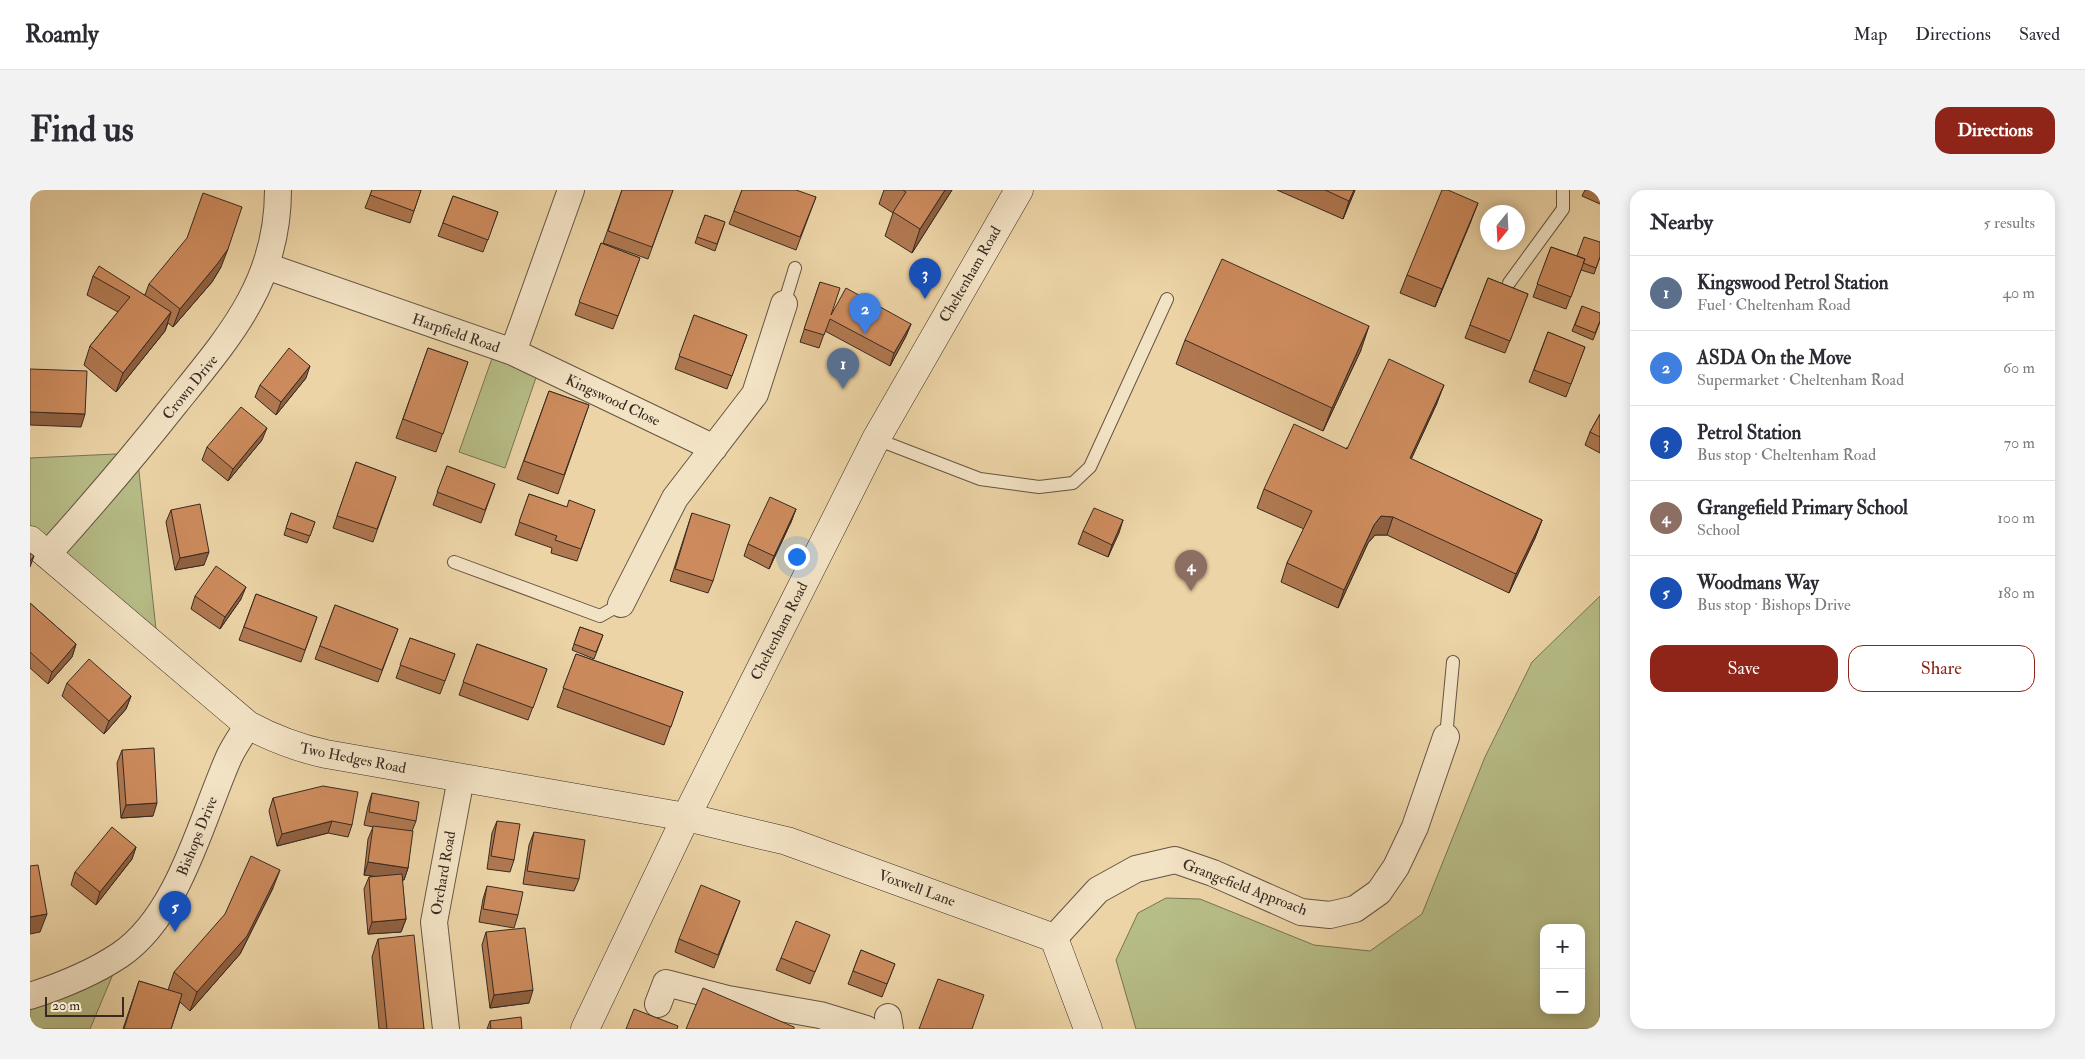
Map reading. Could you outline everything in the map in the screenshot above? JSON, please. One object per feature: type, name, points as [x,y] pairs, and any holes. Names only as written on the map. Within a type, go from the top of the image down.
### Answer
[{"type":"street","name":"Crown Drive","points":[[39,548],[137,453],[228,339],[256,292],[266,266],[276,218],[278,190]]},
{"type":"street","name":"Harpfield Road","points":[[266,266],[513,352],[571,190]]},
{"type":"street","name":"Cheltenham Road","points":[[585,1029],[686,817],[876,439],[1019,190]]},
{"type":"street","points":[[621,604],[675,498],[755,394],[784,304]]},
{"type":"street","name":"Kingswood Close","points":[[513,352],[714,448]]},
{"type":"street","name":"Two Hedges Road","points":[[39,548],[248,725],[280,741],[306,750],[686,817]]},
{"type":"street","name":"Bishops Drive","points":[[30,996],[81,976],[121,955],[141,937],[158,917],[183,872],[230,755],[248,725]]},
{"type":"street","name":"Grangefield Approach","points":[[1054,938],[1098,890],[1136,869],[1176,860],[1213,873],[1301,912],[1330,916],[1355,909],[1379,892],[1396,867],[1415,826],[1446,737]]},
{"type":"street","name":"Orchard Road","points":[[446,1029],[434,922],[461,778]]},
{"type":"street","name":"Voxwell Lane","points":[[686,817],[787,841],[1054,938]]},
{"type":"street","points":[[1054,938],[1088,1029]]},
{"type":"street","points":[[658,1004],[666,983],[728,999],[820,1015],[866,1029]]},
{"type":"lane","points":[[1509,283],[1563,209],[1563,190]]},
{"type":"lane","points":[[784,304],[795,268]]},
{"type":"lane","points":[[876,439],[980,479],[1039,487],[1073,483],[1090,467],[1166,299]]},
{"type":"lane","points":[[454,562],[600,616],[621,604]]},
{"type":"lane","points":[[1446,737],[1453,662]]},
{"type":"green space","points":[[496,347],[540,366],[505,468],[459,452]]},
{"type":"green space","points":[[137,453],[158,648],[30,537],[30,458]]},
{"type":"green space","points":[[1600,596],[1600,1029],[1136,1029],[1116,960],[1138,913],[1166,898],[1200,899],[1314,945],[1370,951],[1422,914],[1485,757],[1532,662]]},
{"type":"green space","points":[[121,955],[90,1029],[30,1029],[30,996]]},
{"type":"building","points":[[372,190],[421,190],[414,211],[370,195]]},
{"type":"building","points":[[622,190],[673,190],[652,247],[608,231]]},
{"type":"building","points":[[742,190],[796,190],[816,197],[800,237],[734,211]]},
{"type":"building","points":[[903,190],[945,190],[920,229],[893,212],[906,192]]},
{"type":"building","points":[[1325,190],[1354,190],[1349,201]]},
{"type":"building","points":[[1442,190],[1448,190],[1478,203],[1442,289],[1407,275]]},
{"type":"building","points":[[203,193],[242,207],[228,249],[180,309],[149,284],[187,238]]},
{"type":"building","points":[[453,196],[498,212],[488,240],[443,223]]},
{"type":"building","points":[[705,215],[725,222],[717,244],[697,237]]},
{"type":"building","points":[[1584,237],[1600,242],[1600,257],[1596,268],[1583,263],[1585,259],[1577,256]]},
{"type":"building","points":[[601,243],[640,258],[618,316],[579,302]]},
{"type":"building","points":[[1551,247],[1585,259],[1571,297],[1537,284]]},
{"type":"building","points":[[1222,259],[1369,326],[1332,408],[1185,340]]},
{"type":"building","points":[[99,266],[171,312],[123,373],[90,346],[130,297],[93,276]]},
{"type":"building","points":[[1488,278],[1528,294],[1510,341],[1470,325]]},
{"type":"building","points":[[820,282],[840,288],[831,315],[846,288],[911,324],[894,353],[830,319],[824,335],[804,329]]},
{"type":"building","points":[[1582,306],[1600,313],[1600,321],[1595,333],[1575,325]]},
{"type":"building","points":[[694,315],[747,335],[732,376],[679,356]]},
{"type":"building","points":[[1548,332],[1585,347],[1571,384],[1534,370]]},
{"type":"building","points":[[289,348],[310,366],[281,402],[260,385]]},
{"type":"building","points":[[428,348],[468,362],[443,434],[403,419]]},
{"type":"building","points":[[1389,359],[1444,385],[1410,458],[1542,520],[1516,574],[1393,517],[1381,516],[1374,525],[1344,590],[1287,563],[1312,511],[1264,489],[1294,424],[1347,449]]},
{"type":"building","points":[[30,369],[87,371],[85,414],[30,412]]},
{"type":"building","points":[[549,391],[589,405],[564,475],[524,461]]},
{"type":"building","points":[[241,407],[267,428],[233,469],[207,447]]},
{"type":"building","points":[[1600,414],[1600,437],[1590,432]]},
{"type":"building","points":[[356,462],[396,477],[377,529],[337,516]]},
{"type":"building","points":[[447,466],[495,484],[485,510],[437,492]]},
{"type":"building","points":[[529,494],[567,507],[569,500],[595,510],[581,549],[555,540],[557,536],[519,522]]},
{"type":"building","points":[[770,497],[796,509],[774,556],[748,544]]},
{"type":"building","points":[[200,504],[209,552],[180,558],[171,510]]},
{"type":"building","points":[[1094,508],[1123,520],[1112,545],[1083,531]]},
{"type":"building","points":[[291,513],[315,522],[310,536],[286,528]]},
{"type":"building","points":[[692,513],[730,525],[713,581],[675,569]]},
{"type":"building","points":[[30,553],[34,556],[30,561]]},
{"type":"building","points":[[216,566],[246,587],[225,617],[195,596]]},
{"type":"building","points":[[256,594],[317,617],[305,650],[244,627]]},
{"type":"building","points":[[30,603],[76,644],[52,672],[30,652]]},
{"type":"building","points":[[335,605],[398,629],[382,670],[320,646]]},
{"type":"building","points":[[580,627],[603,635],[596,652],[574,644]]},
{"type":"building","points":[[410,638],[455,654],[445,681],[400,665]]},
{"type":"building","points":[[477,644],[547,669],[533,708],[463,682]]},
{"type":"building","points":[[576,654],[683,692],[671,727],[563,688]]},
{"type":"building","points":[[89,659],[131,696],[109,721],[67,683]]},
{"type":"building","points":[[154,748],[157,803],[126,805],[122,750]]},
{"type":"building","points":[[323,786],[358,792],[352,825],[332,821],[282,834],[273,798]]},
{"type":"building","points":[[372,793],[419,802],[416,821],[369,812]]},
{"type":"building","points":[[497,821],[520,824],[514,860],[491,856]]},
{"type":"building","points":[[373,826],[413,831],[408,868],[368,862]]},
{"type":"building","points":[[112,827],[136,847],[100,892],[75,872]]},
{"type":"building","points":[[534,832],[585,840],[579,879],[527,871]]},
{"type":"building","points":[[251,856],[280,870],[247,936],[197,992],[174,972],[225,914]]},
{"type":"building","points":[[38,865],[47,914],[30,917],[30,866]]},
{"type":"building","points":[[402,874],[406,919],[372,922],[369,877]]},
{"type":"building","points":[[701,885],[740,901],[718,955],[679,939]]},
{"type":"building","points":[[487,886],[523,892],[518,915],[483,909]]},
{"type":"building","points":[[796,921],[830,935],[815,972],[781,958]]},
{"type":"building","points":[[525,928],[533,990],[494,995],[486,932]]},
{"type":"building","points":[[414,935],[424,1029],[387,1029],[378,939]]},
{"type":"building","points":[[861,950],[895,964],[887,984],[853,971]]},
{"type":"building","points":[[938,979],[984,995],[972,1029],[919,1029]]},
{"type":"building","points":[[139,981],[182,994],[171,1029],[124,1029]]},
{"type":"building","points":[[703,988],[794,1027],[794,1029],[686,1029]]},
{"type":"building","points":[[634,1009],[678,1026],[677,1029],[626,1029]]},
{"type":"building","points":[[521,1017],[522,1029],[491,1029],[490,1021]]},
{"type":"place","name":"Petrol Station","points":[[925,299]]},
{"type":"place","name":"ASDA On the Move","points":[[865,334]]},
{"type":"place","name":"Kingswood Petrol Station","points":[[843,389]]},
{"type":"place","name":"Grangefield Primary School","points":[[1191,591]]},
{"type":"place","name":"Woodmans Way","points":[[175,932]]}]
